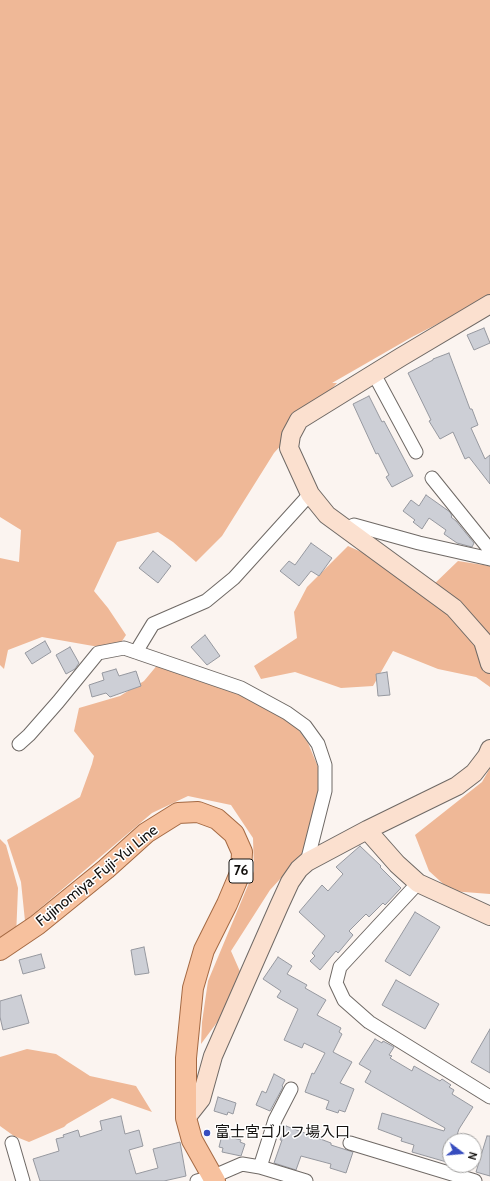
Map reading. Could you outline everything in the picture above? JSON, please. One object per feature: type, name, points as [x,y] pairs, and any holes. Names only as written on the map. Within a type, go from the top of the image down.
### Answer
[{"type":"main road","name":"Fujinomiya-Fuji-Yui Line","points":[[0,950],[36,925],[106,869],[146,833],[178,814],[198,812],[217,819],[234,834],[242,852],[241,870],[227,904],[204,950],[193,988],[186,1058],[186,1118],[192,1140],[208,1180]]},
{"type":"street","points":[[490,304],[299,420],[291,435],[289,448],[310,494],[327,515],[454,608],[483,641],[490,664]]},
{"type":"street","points":[[374,374],[416,452]]},
{"type":"street","points":[[432,478],[490,550]]},
{"type":"street","points":[[136,652],[153,624],[206,601],[234,578],[310,494]]},
{"type":"street","points":[[345,529],[354,525],[419,543],[490,559]]},
{"type":"street","points":[[19,744],[29,735],[58,702],[98,653],[124,648],[241,688],[287,712],[306,726],[318,744],[324,765],[325,791],[307,862]]},
{"type":"street","points":[[186,1118],[201,1100],[213,1056],[278,906],[290,882],[299,869],[307,862],[367,830],[457,786],[474,773],[488,756],[490,749]]},
{"type":"street","points":[[367,830],[397,864],[418,883],[490,916]]},
{"type":"street","points":[[418,883],[340,967],[336,983],[344,1000],[369,1022],[490,1097]]},
{"type":"street","points":[[260,1167],[275,1120],[291,1089]]},
{"type":"street","points":[[12,1142],[23,1181]]},
{"type":"street","points":[[350,1143],[475,1181]]},
{"type":"street","points":[[208,1180],[242,1164],[260,1167],[306,1181]]},
{"type":"shaded area","points":[[0,0],[490,0],[490,297],[412,337],[332,383],[337,383],[274,453],[222,536],[196,562],[173,542],[158,532],[117,542],[94,591],[108,608],[126,635],[116,650],[42,637],[8,650],[4,669],[0,665],[0,558],[19,562],[21,530],[0,517]]},
{"type":"shaded area","points":[[348,546],[431,587],[458,561],[490,566],[490,687],[476,677],[438,669],[393,651],[373,686],[341,688],[295,672],[261,679],[254,666],[297,638],[294,612],[307,587]]},
{"type":"shaded area","points":[[159,663],[208,679],[290,718],[308,743],[321,774],[317,810],[306,851],[270,890],[231,951],[242,976],[224,1013],[201,1044],[202,1022],[208,981],[254,871],[253,838],[231,805],[188,796],[152,813],[25,921],[21,882],[7,840],[80,797],[94,756],[74,731],[79,708],[120,696],[144,681]]},
{"type":"shaded area","points":[[490,768],[490,894],[451,891],[429,871],[415,835],[482,782]]},
{"type":"shaded area","points":[[0,839],[6,845],[18,888],[16,937],[0,949]]},
{"type":"shaded area","points":[[27,1049],[56,1054],[90,1076],[136,1086],[152,1112],[112,1098],[64,1127],[29,1142],[14,1136],[0,1126],[0,1057]]},
{"type":"building","points":[[484,328],[490,343],[474,350],[467,335]]},
{"type":"building","points":[[449,353],[470,409],[472,409],[478,425],[471,428],[485,459],[490,455],[490,484],[469,457],[465,459],[453,432],[440,439],[429,421],[431,420],[408,373],[433,359]]},
{"type":"building","points":[[369,396],[413,476],[392,487],[386,477],[389,475],[378,453],[376,454],[353,404]]},
{"type":"building","points":[[426,495],[450,512],[451,517],[474,543],[472,547],[457,543],[444,534],[446,530],[429,518],[422,529],[413,522],[415,520],[403,511],[411,500],[419,506]]},
{"type":"building","points":[[311,543],[332,558],[319,576],[311,571],[299,586],[280,571],[289,561],[295,565]]},
{"type":"building","points":[[153,551],[171,566],[158,583],[139,568]]},
{"type":"building","points":[[205,635],[220,656],[207,665],[191,647]]},
{"type":"building","points":[[45,641],[51,652],[32,664],[25,653]]},
{"type":"building","points":[[70,647],[79,663],[75,669],[66,674],[56,655]]},
{"type":"building","points":[[116,669],[119,676],[136,671],[141,686],[110,697],[106,693],[92,697],[89,685],[104,680],[102,673]]},
{"type":"building","points":[[387,672],[390,695],[378,696],[376,674]]},
{"type":"building","points":[[360,846],[401,888],[385,905],[383,903],[369,917],[366,914],[349,931],[353,935],[338,953],[336,951],[320,970],[310,961],[315,956],[312,953],[325,936],[299,912],[322,885],[328,891],[343,874],[336,867]]},
{"type":"building","points":[[415,912],[440,927],[410,976],[385,961]]},
{"type":"building","points":[[144,947],[149,973],[135,975],[131,950]]},
{"type":"building","points":[[41,954],[45,968],[23,974],[19,960]]},
{"type":"building","points":[[278,957],[292,966],[287,974],[307,985],[305,988],[326,1000],[317,1015],[341,1028],[339,1032],[342,1034],[333,1052],[352,1062],[340,1083],[354,1089],[345,1112],[339,1110],[338,1113],[326,1109],[329,1101],[305,1092],[312,1073],[314,1074],[325,1053],[304,1043],[302,1048],[284,1040],[298,1009],[277,997],[281,991],[263,979]]},
{"type":"building","points":[[396,980],[439,1004],[425,1029],[382,1005]]},
{"type":"building","points":[[21,995],[29,1023],[3,1030],[0,1017],[0,1001]]},
{"type":"building","points":[[490,1029],[490,1073],[471,1062]]},
{"type":"building","points":[[375,1039],[382,1043],[383,1041],[394,1047],[389,1055],[392,1056],[390,1058],[412,1071],[414,1066],[440,1081],[442,1079],[451,1085],[449,1087],[454,1090],[452,1094],[473,1107],[458,1133],[442,1133],[442,1161],[412,1152],[414,1145],[401,1141],[402,1138],[378,1129],[382,1113],[444,1131],[445,1128],[365,1082],[371,1071],[359,1064]]},
{"type":"building","points":[[274,1074],[285,1080],[282,1086],[283,1087],[270,1111],[256,1105],[262,1091],[266,1093]]},
{"type":"building","points":[[218,1097],[236,1103],[233,1114],[228,1112],[227,1115],[214,1111]]},
{"type":"building","points":[[121,1116],[125,1134],[139,1130],[143,1146],[129,1150],[136,1174],[158,1168],[153,1149],[180,1142],[186,1176],[164,1181],[40,1181],[33,1159],[59,1151],[56,1139],[78,1130],[80,1137],[102,1130],[100,1121]]},
{"type":"building","points":[[286,1126],[331,1143],[331,1145],[353,1152],[346,1173],[330,1168],[331,1164],[301,1156],[296,1170],[274,1163],[282,1140],[280,1140]]},
{"type":"building","points":[[222,1135],[241,1140],[240,1142],[245,1144],[241,1156],[222,1152],[223,1148],[219,1147]]},
{"type":"building","points":[[487,1136],[490,1136],[490,1176],[480,1173],[482,1173],[482,1152]]},
{"type":"place","name":"富士宮ゴルフ場入口","points":[[207,1133]]}]
